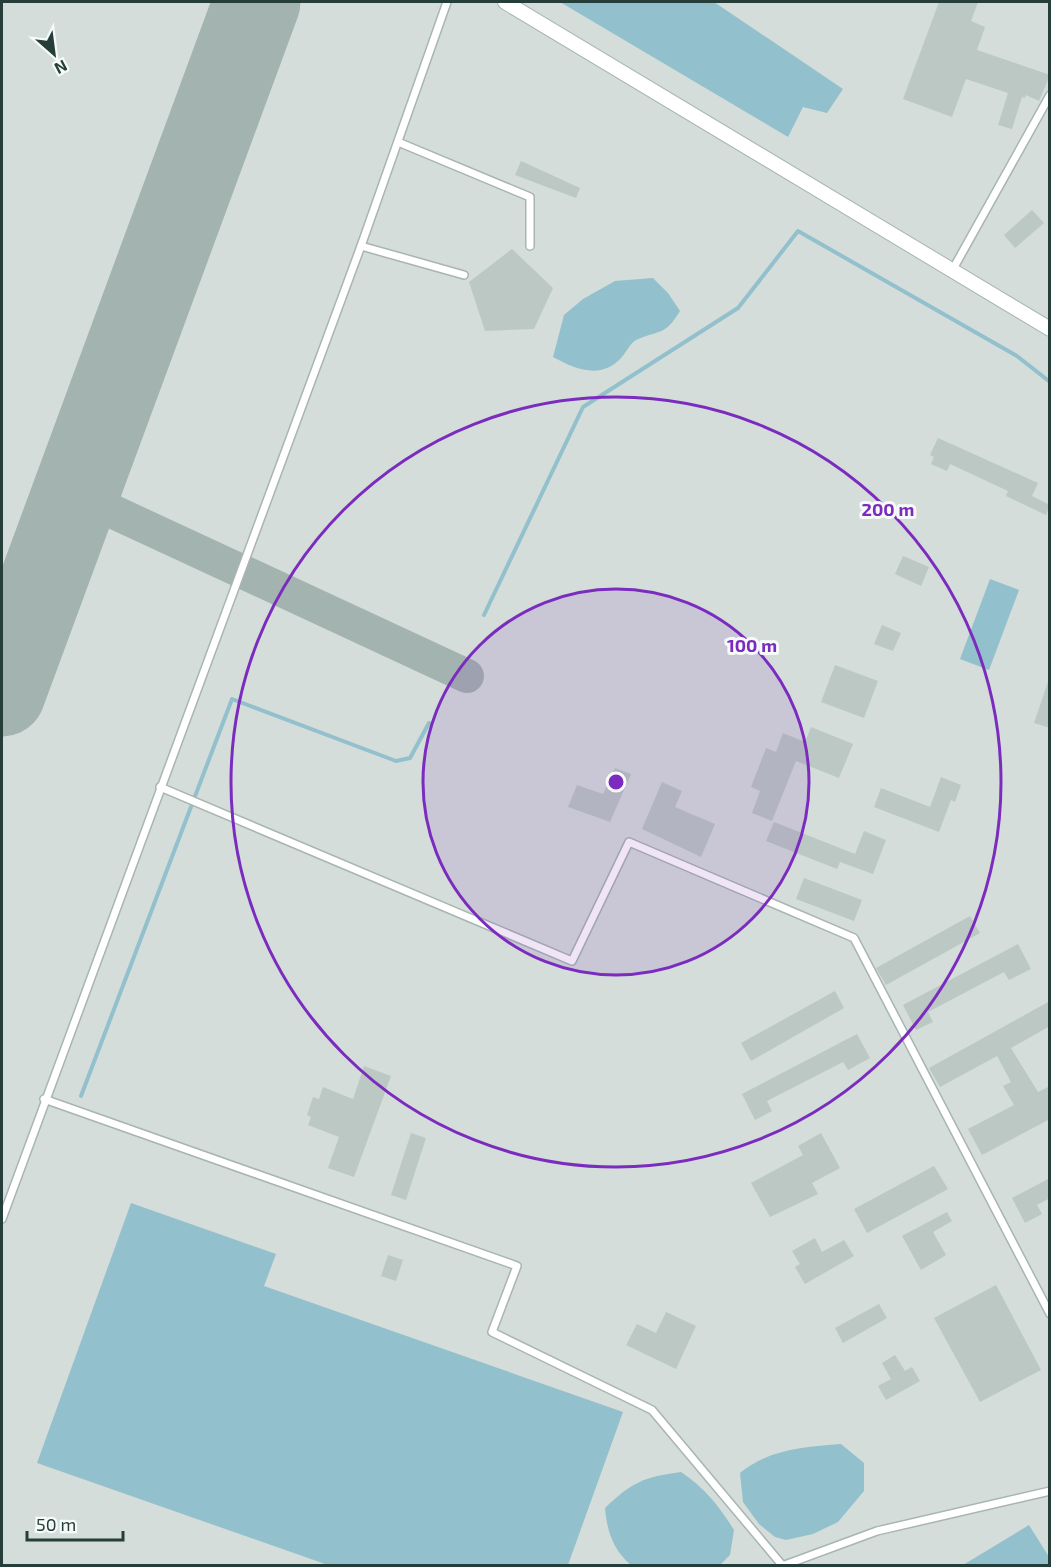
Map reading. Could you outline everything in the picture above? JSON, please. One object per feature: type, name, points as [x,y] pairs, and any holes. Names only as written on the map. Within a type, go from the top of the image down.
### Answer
[{"type":"street","points":[[505,2],[1050,329]]},
{"type":"lane","points":[[2,1219],[44,1099],[361,246],[447,2]]},
{"type":"lane","points":[[953,269],[1050,95]]},
{"type":"lane","points":[[398,142],[530,197],[530,246]]},
{"type":"lane","points":[[361,246],[464,275]]},
{"type":"lane","points":[[160,787],[572,961],[629,842],[854,938],[1050,1314]]},
{"type":"lane","points":[[44,1099],[517,1266],[492,1332],[652,1410],[782,1565],[877,1531],[1050,1491]]},
{"type":"shaded area","points":[[2,2],[1049,2],[1049,1565],[2,1566]]},
{"type":"water","points":[[560,2],[714,2],[843,89],[827,113],[803,107],[788,137]]},
{"type":"water","points":[[653,278],[668,293],[680,311],[665,329],[634,341],[621,358],[605,369],[596,371],[579,368],[553,357],[564,315],[583,299],[615,281]]},
{"type":"water","points":[[990,579],[1019,590],[989,670],[960,659]]},
{"type":"water","points":[[131,1203],[276,1254],[264,1286],[623,1412],[568,1565],[328,1565],[37,1463]]},
{"type":"water","points":[[841,1444],[864,1463],[864,1491],[838,1522],[813,1534],[786,1540],[775,1537],[759,1524],[743,1502],[740,1473],[775,1454],[800,1448]]},
{"type":"water","points":[[681,1472],[711,1498],[734,1530],[730,1555],[720,1565],[631,1565],[612,1540],[605,1508],[639,1482]]},
{"type":"water","points":[[1029,1525],[1049,1557],[1049,1565],[963,1565]]},
{"type":"building","points":[[939,2],[978,2],[971,21],[985,27],[977,50],[1050,75],[1039,101],[1026,95],[1025,98],[1022,97],[1012,129],[998,125],[1008,93],[966,79],[952,117],[903,99]]},
{"type":"building","points":[[521,161],[580,188],[576,198],[515,175]]},
{"type":"building","points":[[1032,210],[1044,223],[1015,248],[1004,235]]},
{"type":"building","points":[[512,249],[553,288],[534,329],[485,331],[469,282]]},
{"type":"building","points":[[938,438],[1038,483],[1032,496],[1050,505],[1046,515],[1006,496],[1008,491],[950,464],[947,471],[931,464],[934,457],[930,455]]},
{"type":"building","points":[[903,556],[929,567],[921,586],[895,574]]},
{"type":"building","points":[[882,625],[901,633],[893,651],[874,644]]},
{"type":"building","points":[[835,665],[878,681],[864,718],[821,702]]},
{"type":"building","points":[[1048,682],[1050,683],[1050,728],[1034,723]]},
{"type":"building","points":[[811,727],[853,744],[839,778],[796,761],[772,821],[752,813],[760,791],[751,787],[766,748],[776,752],[783,733],[805,742]]},
{"type":"building","points":[[615,768],[631,774],[610,822],[568,807],[577,785],[603,794]]},
{"type":"building","points":[[941,777],[961,785],[955,802],[951,800],[939,832],[874,807],[881,788],[930,807]]},
{"type":"building","points":[[662,782],[682,791],[675,807],[715,824],[701,857],[642,829]]},
{"type":"building","points":[[774,822],[855,854],[864,831],[886,840],[873,874],[840,862],[837,869],[766,841]]},
{"type":"building","points":[[804,878],[862,900],[854,921],[796,899]]},
{"type":"building","points":[[970,916],[980,933],[886,985],[876,968]]},
{"type":"building","points":[[1018,944],[1031,969],[1009,980],[1004,972],[928,1012],[933,1022],[916,1030],[903,1005]]},
{"type":"building","points":[[835,991],[844,1008],[751,1061],[741,1043]]},
{"type":"building","points":[[1050,1001],[1050,1026],[1011,1048],[1038,1092],[1050,1086],[1050,1119],[982,1155],[968,1129],[1014,1105],[1003,1086],[1011,1082],[997,1056],[940,1087],[929,1068]]},
{"type":"building","points":[[857,1034],[870,1058],[848,1070],[843,1062],[767,1101],[772,1111],[755,1120],[742,1094]]},
{"type":"building","points":[[364,1066],[391,1076],[354,1177],[328,1168],[339,1137],[308,1125],[311,1117],[307,1115],[313,1097],[319,1099],[323,1087],[353,1099]]},
{"type":"building","points":[[411,1133],[426,1138],[406,1200],[391,1195]]},
{"type":"building","points":[[821,1133],[840,1168],[812,1183],[818,1194],[770,1217],[751,1183],[803,1155],[798,1146]]},
{"type":"building","points":[[934,1166],[948,1189],[867,1233],[854,1209]]},
{"type":"building","points":[[1050,1178],[1050,1198],[1037,1205],[1042,1214],[1025,1223],[1012,1198]]},
{"type":"building","points":[[947,1212],[952,1221],[933,1232],[946,1255],[921,1270],[902,1236]]},
{"type":"building","points":[[815,1238],[822,1252],[844,1240],[854,1256],[805,1284],[795,1267],[800,1264],[792,1251]]},
{"type":"building","points":[[388,1255],[403,1260],[396,1281],[381,1276]]},
{"type":"building","points":[[996,1285],[1041,1370],[980,1402],[934,1318]]},
{"type":"building","points":[[879,1304],[887,1318],[843,1343],[835,1328]]},
{"type":"building","points":[[666,1312],[696,1326],[676,1369],[626,1345],[637,1324],[656,1333]]},
{"type":"building","points":[[895,1355],[905,1371],[912,1367],[920,1381],[886,1400],[878,1386],[891,1379],[882,1363]]},
{"type":"waterway","points":[[484,615],[583,407],[738,308],[798,231],[1017,356],[1050,382]]},
{"type":"waterway","points":[[81,1096],[232,699],[396,761],[410,758],[429,723]]},
{"type":"taxiway","points":[[75,494],[467,676]]},
{"type":"runway","points":[[2,693],[257,2]]}]
